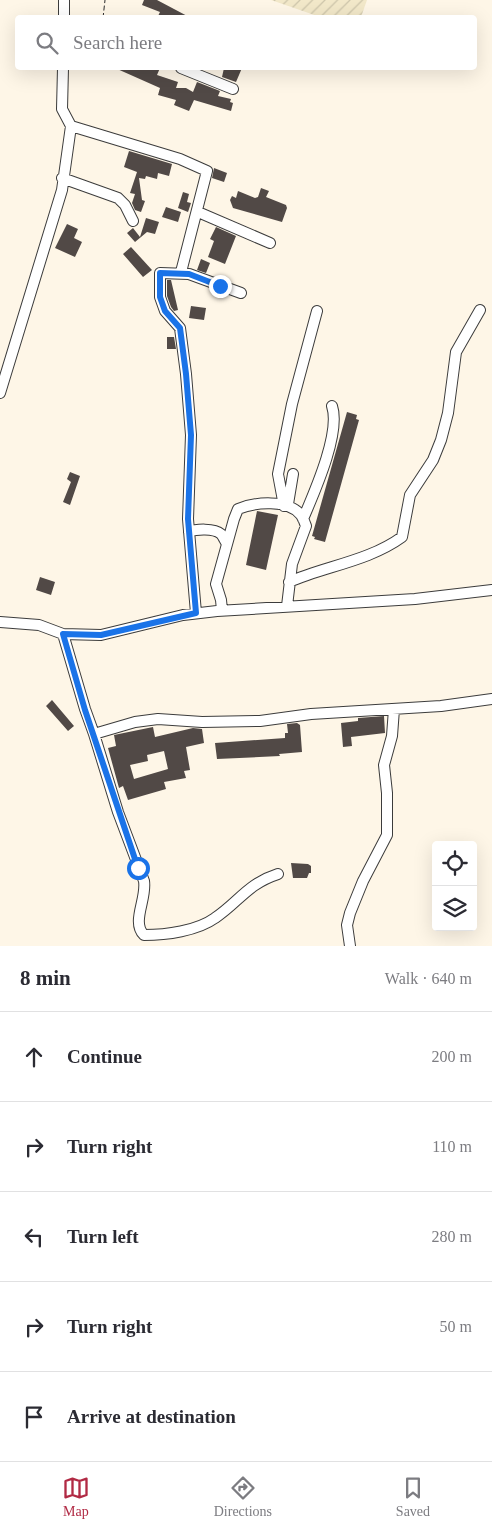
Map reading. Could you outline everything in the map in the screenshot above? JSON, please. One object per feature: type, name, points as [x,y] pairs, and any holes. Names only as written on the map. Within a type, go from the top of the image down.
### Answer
[{"type":"street","points":[[64,0],[64,15]]},
{"type":"street","points":[[0,393],[62,190],[62,178],[71,126],[62,108],[63,70]]},
{"type":"street","points":[[186,70],[233,89]]},
{"type":"street","points":[[71,126],[204,168],[207,171],[208,177],[191,231],[181,272]]},
{"type":"street","points":[[62,178],[118,198],[125,204],[133,221]]},
{"type":"street","points":[[198,212],[270,243]]},
{"type":"street","points":[[196,613],[189,532],[191,435],[183,348],[180,328],[165,311],[160,297],[160,273],[181,272],[241,293]]},
{"type":"street","points":[[289,582],[360,559],[402,537],[410,495],[433,460],[448,413],[456,352],[480,310]]},
{"type":"street","points":[[286,507],[278,474],[292,404],[318,311]]},
{"type":"street","points":[[303,519],[329,451],[333,434],[334,412],[332,406]]},
{"type":"street","points":[[286,507],[293,474]]},
{"type":"street","points":[[222,610],[216,584],[238,509],[263,503],[293,508],[303,519],[306,526],[292,564],[286,606]]},
{"type":"street","points":[[189,532],[194,530],[222,534],[227,544]]},
{"type":"street","points":[[0,622],[39,625],[63,634],[101,635],[196,613],[222,610],[415,599],[492,590]]},
{"type":"street","points":[[63,634],[118,812],[144,881],[146,892],[138,921],[139,930],[144,935],[172,933],[214,920],[250,887],[278,874]]},
{"type":"street","points":[[94,734],[135,722],[158,719],[202,722],[260,720],[311,714],[441,706],[492,698]]},
{"type":"street","points":[[350,946],[347,925],[350,913],[363,881],[388,835],[388,793],[384,766],[392,736],[394,709]]},
{"type":"path","points":[[103,15],[105,0]]},
{"type":"shaded area","points":[[271,0],[367,0],[362,15],[314,15]]},
{"type":"building","points":[[144,0],[157,0],[185,15],[158,15],[160,12],[142,5]]},
{"type":"building","points":[[120,70],[159,70],[157,75],[178,82],[176,88],[186,88],[193,92],[197,82],[220,91],[218,96],[231,99],[230,102],[233,103],[231,111],[194,100],[189,111],[174,105],[176,100],[158,95],[160,88]]},
{"type":"building","points":[[224,70],[241,70],[236,82],[222,77]]},
{"type":"building","points":[[129,151],[172,164],[169,176],[158,173],[157,179],[146,176],[145,179],[139,178],[142,200],[145,201],[141,212],[135,210],[132,203],[135,194],[130,193],[137,172],[124,167]]},
{"type":"building","points":[[214,168],[227,173],[224,182],[212,178]]},
{"type":"building","points":[[261,188],[269,191],[266,197],[286,205],[287,208],[282,222],[233,208],[230,200],[232,196],[236,198],[238,191],[255,198],[258,197]]},
{"type":"building","points":[[183,192],[189,194],[187,202],[191,203],[188,212],[178,208]]},
{"type":"building","points":[[166,207],[181,212],[178,222],[162,217]]},
{"type":"building","points":[[146,218],[159,222],[155,234],[147,232],[135,242],[127,233],[133,228],[140,237]]},
{"type":"building","points":[[67,224],[78,229],[74,238],[82,242],[75,257],[55,248]]},
{"type":"building","points":[[216,227],[236,236],[225,264],[208,257],[214,241],[210,239]]},
{"type":"building","points":[[131,247],[152,270],[143,277],[123,254]]},
{"type":"building","points":[[201,259],[210,263],[206,273],[197,270]]},
{"type":"building","points":[[167,280],[171,280],[178,310],[174,311],[171,307],[167,296]]},
{"type":"building","points":[[191,306],[206,308],[204,320],[189,318]]},
{"type":"building","points":[[167,337],[174,337],[176,349],[167,349]]},
{"type":"building","points":[[347,412],[357,415],[356,419],[359,420],[325,542],[314,539],[315,537],[312,536]]},
{"type":"building","points":[[70,472],[80,476],[70,505],[63,502],[71,482],[67,479]]},
{"type":"building","points":[[257,511],[278,515],[266,570],[246,565]]},
{"type":"building","points":[[40,577],[55,582],[51,595],[36,590]]},
{"type":"building","points":[[52,700],[74,726],[68,731],[46,706]]},
{"type":"building","points":[[384,716],[385,733],[351,737],[352,746],[343,747],[341,723],[358,721],[358,718]]},
{"type":"building","points":[[297,723],[300,725],[302,752],[279,754],[280,756],[217,759],[215,743],[285,738],[285,733],[288,733],[287,724]]},
{"type":"building","points":[[153,727],[155,737],[193,728],[202,729],[204,743],[186,747],[190,770],[184,771],[186,778],[164,782],[166,789],[128,800],[123,786],[119,788],[108,748],[116,746],[114,735]],"holes":[[[164,751],[168,769],[134,779],[130,765],[148,761],[147,755]]]},
{"type":"building","points":[[291,863],[308,864],[311,866],[311,873],[309,873],[307,878],[293,878]]},
{"type":"route","points":[[138,868],[85,710],[63,634],[101,635],[196,613],[189,544],[191,435],[186,374],[180,328],[165,311],[160,297],[160,273],[180,272],[205,279],[220,286]]}]
